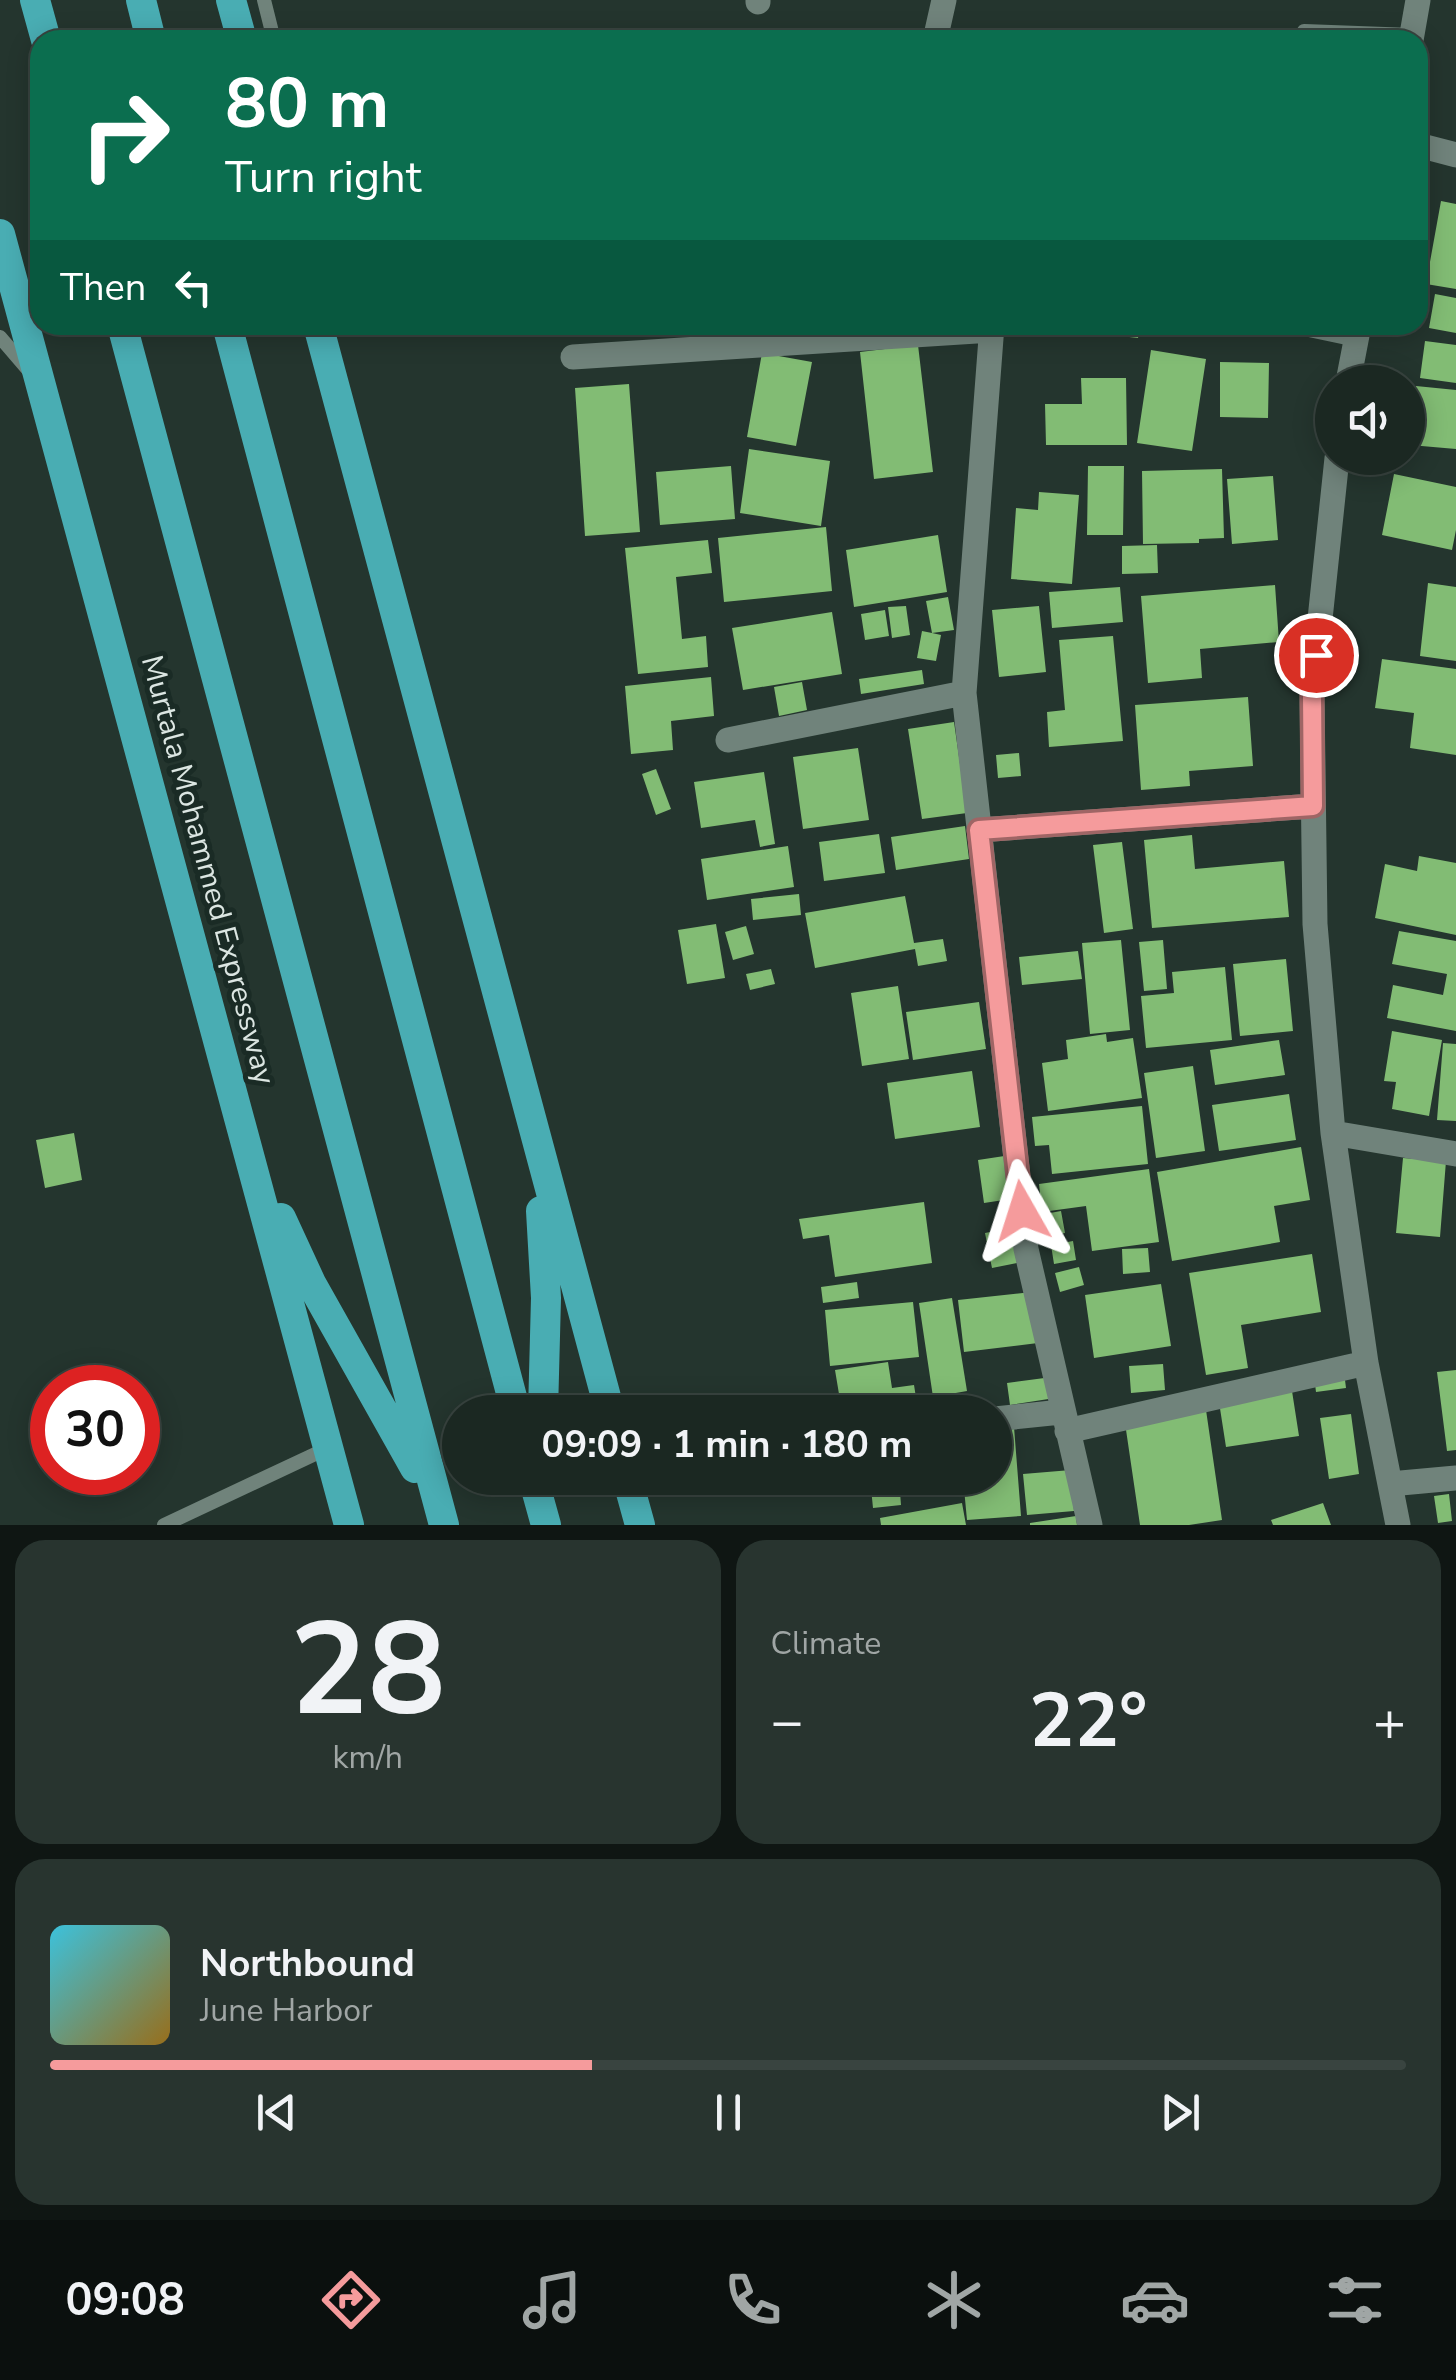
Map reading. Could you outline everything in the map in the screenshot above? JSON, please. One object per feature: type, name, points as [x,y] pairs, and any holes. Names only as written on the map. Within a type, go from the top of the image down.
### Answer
[{"type":"highway","points":[[35,0],[43,30]]},
{"type":"highway","points":[[140,0],[148,30]]},
{"type":"highway","points":[[231,0],[239,30]]},
{"type":"highway","name":"Murtala Mohammed Expressway","points":[[0,234],[349,1525]]},
{"type":"highway","name":"Murtala Mohammed Expressway","points":[[125,335],[443,1523]]},
{"type":"highway","points":[[230,335],[511,1395]]},
{"type":"highway","points":[[321,335],[605,1395]]},
{"type":"highway","points":[[527,1102],[544,1233],[543,1395]]},
{"type":"highway","points":[[246,1143],[311,1283],[443,1523]]},
{"type":"highway","points":[[540,1495],[550,1525]]},
{"type":"highway","points":[[548,1495],[550,1525]]},
{"type":"highway","points":[[632,1495],[640,1525]]},
{"type":"street","points":[[937,30],[944,0]]},
{"type":"street","points":[[1413,30],[1418,0]]},
{"type":"street","points":[[1428,147],[1456,155]]},
{"type":"street","points":[[573,357],[891,335]]},
{"type":"street","points":[[991,335],[964,693],[1026,1249],[1090,1525]]},
{"type":"street","points":[[1351,365],[1357,335]]},
{"type":"street","points":[[1335,475],[1312,695],[1315,924],[1333,1132],[1366,1364],[1398,1525]]},
{"type":"street","points":[[728,740],[964,693]]},
{"type":"street","points":[[979,830],[1313,806]]},
{"type":"street","points":[[1333,1132],[1456,1154]]},
{"type":"street","points":[[1012,1419],[1064,1421],[1366,1364]]},
{"type":"street","points":[[1390,1484],[1456,1478]]},
{"type":"lane","points":[[264,0],[272,30]]},
{"type":"lane","points":[[0,337],[41,384]]},
{"type":"lane","points":[[164,1525],[328,1448]]},
{"type":"building","points":[[1441,201],[1456,204],[1456,289],[1428,284]]},
{"type":"building","points":[[1435,294],[1456,298],[1456,333],[1429,328]]},
{"type":"building","points":[[1425,341],[1456,345],[1456,383],[1425,379],[1425,365],[1422,365]]},
{"type":"building","points":[[918,345],[933,472],[874,479],[860,352]]},
{"type":"building","points":[[1151,350],[1206,359],[1192,451],[1137,443]]},
{"type":"building","points":[[762,353],[812,362],[796,446],[747,437]]},
{"type":"building","points":[[1220,362],[1269,363],[1268,418],[1220,417]]},
{"type":"building","points":[[1081,378],[1126,378],[1127,445],[1046,445],[1045,404],[1082,404]]},
{"type":"building","points":[[629,384],[640,532],[585,536],[575,388]]},
{"type":"building","points":[[1425,387],[1456,390],[1456,449],[1425,446]]},
{"type":"building","points":[[749,449],[830,461],[821,526],[740,513]]},
{"type":"building","points":[[731,466],[735,519],[660,525],[656,472]]},
{"type":"building","points":[[1088,466],[1124,466],[1123,535],[1087,535]]},
{"type":"building","points":[[1222,469],[1224,538],[1199,539],[1199,543],[1143,544],[1142,471]]},
{"type":"building","points":[[1394,475],[1456,487],[1452,550],[1382,535]]},
{"type":"building","points":[[1273,476],[1278,540],[1232,544],[1227,479]]},
{"type":"building","points":[[1039,492],[1079,495],[1072,584],[1011,579],[1016,508],[1038,510]]},
{"type":"building","points":[[826,527],[832,591],[724,602],[718,538]]},
{"type":"building","points":[[938,535],[947,592],[854,607],[846,550]]},
{"type":"building","points":[[708,540],[712,573],[676,577],[682,639],[706,636],[708,667],[638,674],[625,548]]},
{"type":"building","points":[[1157,545],[1158,573],[1122,574],[1122,546]]},
{"type":"building","points":[[1428,583],[1456,587],[1456,661],[1420,656]]},
{"type":"building","points":[[1275,585],[1279,642],[1200,649],[1202,678],[1148,683],[1141,596]]},
{"type":"building","points":[[1120,587],[1123,622],[1052,628],[1049,592]]},
{"type":"building","points":[[948,597],[954,630],[932,633],[926,601]]},
{"type":"building","points":[[906,606],[910,635],[892,638],[888,607]]},
{"type":"building","points":[[1039,606],[1046,672],[999,677],[992,610]]},
{"type":"building","points":[[885,610],[889,636],[865,640],[861,614]]},
{"type":"building","points":[[832,612],[842,674],[743,690],[732,628]]},
{"type":"building","points":[[922,631],[941,635],[936,661],[917,658]]},
{"type":"building","points":[[1113,636],[1123,741],[1049,747],[1047,712],[1065,710],[1059,640]]},
{"type":"building","points":[[1382,659],[1456,669],[1456,755],[1410,748],[1414,713],[1375,708]]},
{"type":"building","points":[[922,670],[924,684],[861,694],[859,679]]},
{"type":"building","points":[[711,677],[714,716],[671,721],[673,750],[631,754],[625,686]]},
{"type":"building","points":[[802,682],[807,710],[779,716],[774,687]]},
{"type":"building","points":[[1248,697],[1253,766],[1189,771],[1190,786],[1141,790],[1135,705]]},
{"type":"building","points":[[954,722],[967,813],[922,819],[908,729]]},
{"type":"building","points":[[858,748],[869,820],[803,829],[793,757]]},
{"type":"building","points":[[1019,753],[1021,776],[998,778],[996,755]]},
{"type":"building","points":[[656,769],[671,809],[656,815],[642,774]]},
{"type":"building","points":[[764,772],[775,844],[760,847],[755,820],[701,828],[694,782]]},
{"type":"building","points":[[965,826],[969,859],[896,870],[891,837]]},
{"type":"building","points":[[879,834],[885,873],[824,881],[819,842]]},
{"type":"building","points":[[1192,835],[1195,869],[1284,861],[1289,917],[1152,928],[1144,840]]},
{"type":"building","points":[[1122,842],[1133,929],[1104,933],[1093,845]]},
{"type":"building","points":[[788,846],[794,887],[707,900],[701,859]]},
{"type":"building","points":[[1419,856],[1456,863],[1456,935],[1375,918],[1385,864],[1417,871]]},
{"type":"building","points":[[799,894],[801,915],[753,920],[751,899]]},
{"type":"building","points":[[905,896],[914,943],[943,939],[947,961],[918,966],[915,949],[815,968],[805,913]]},
{"type":"building","points":[[716,924],[725,978],[687,984],[678,930]]},
{"type":"building","points":[[746,926],[754,954],[733,960],[725,932]]},
{"type":"building","points":[[1399,931],[1456,941],[1456,1031],[1387,1018],[1393,985],[1443,995],[1447,974],[1392,964]]},
{"type":"building","points":[[1121,940],[1130,1030],[1090,1034],[1082,943]]},
{"type":"building","points":[[1163,940],[1167,989],[1144,991],[1139,942]]},
{"type":"building","points":[[1078,951],[1082,979],[1022,985],[1019,957]]},
{"type":"building","points":[[1286,959],[1293,1031],[1240,1036],[1233,964]]},
{"type":"building","points":[[1225,967],[1232,1040],[1146,1048],[1141,996],[1174,993],[1172,972]]},
{"type":"building","points":[[771,969],[775,984],[750,990],[746,974]]},
{"type":"building","points":[[898,986],[909,1059],[862,1066],[851,993]]},
{"type":"building","points":[[979,1002],[986,1049],[913,1060],[906,1012]]},
{"type":"building","points":[[1392,1031],[1442,1040],[1429,1116],[1392,1109],[1396,1082],[1384,1081]]},
{"type":"building","points":[[1106,1034],[1107,1042],[1133,1038],[1142,1098],[1048,1111],[1042,1063],[1068,1059],[1066,1040]]},
{"type":"building","points":[[1279,1040],[1285,1075],[1215,1085],[1210,1050]]},
{"type":"building","points":[[1443,1043],[1456,1044],[1456,1121],[1437,1120]]},
{"type":"building","points":[[1193,1066],[1205,1151],[1156,1158],[1144,1073]]},
{"type":"building","points":[[972,1071],[980,1127],[895,1139],[887,1083]]},
{"type":"building","points":[[1289,1094],[1296,1140],[1219,1151],[1212,1105]]},
{"type":"building","points":[[1142,1106],[1148,1164],[1052,1174],[1049,1145],[1035,1146],[1032,1117]]},
{"type":"building","points":[[74,1133],[82,1180],[45,1188],[36,1140]]},
{"type":"building","points":[[1301,1147],[1310,1200],[1274,1206],[1280,1242],[1172,1261],[1157,1172]]},
{"type":"building","points":[[1011,1155],[1017,1198],[984,1203],[978,1160]]},
{"type":"building","points":[[1403,1158],[1446,1161],[1440,1237],[1396,1233]]},
{"type":"building","points":[[1149,1169],[1159,1242],[1092,1251],[1086,1206],[1042,1212],[1039,1184]]},
{"type":"building","points":[[924,1202],[932,1263],[835,1277],[829,1235],[803,1239],[799,1219]]},
{"type":"building","points":[[1061,1211],[1065,1233],[1043,1237],[1039,1215]]},
{"type":"building","points":[[1010,1228],[1017,1263],[992,1268],[985,1233]]},
{"type":"building","points":[[1073,1241],[1076,1260],[1054,1264],[1051,1245]]},
{"type":"building","points":[[1148,1248],[1150,1272],[1123,1274],[1122,1249]]},
{"type":"building","points":[[1312,1254],[1321,1312],[1241,1325],[1248,1368],[1206,1375],[1189,1273]]},
{"type":"building","points":[[1079,1267],[1084,1285],[1060,1292],[1055,1273]]},
{"type":"building","points":[[857,1282],[859,1298],[823,1303],[821,1287]]},
{"type":"building","points":[[1161,1284],[1171,1346],[1094,1358],[1085,1295]]},
{"type":"building","points":[[1032,1292],[1038,1343],[964,1352],[958,1300]]},
{"type":"building","points":[[952,1298],[967,1391],[933,1395],[919,1303]]},
{"type":"building","points":[[913,1302],[919,1357],[830,1366],[825,1310]]},
{"type":"building","points":[[888,1362],[892,1388],[914,1385],[916,1395],[839,1395],[835,1370]]},
{"type":"building","points":[[1163,1364],[1165,1390],[1131,1393],[1129,1366]]},
{"type":"building","points":[[1456,1370],[1456,1450],[1447,1451],[1437,1372]]},
{"type":"building","points":[[1344,1372],[1346,1388],[1316,1392],[1314,1376]]},
{"type":"building","points":[[1052,1377],[1055,1398],[1012,1405],[1007,1383]]},
{"type":"building","points":[[1292,1391],[1299,1436],[1226,1447],[1219,1402]]},
{"type":"building","points":[[1206,1410],[1222,1520],[1140,1525],[1125,1423]]},
{"type":"building","points":[[1351,1414],[1359,1474],[1329,1479],[1320,1418]]},
{"type":"building","points":[[1012,1427],[1021,1516],[967,1520],[965,1495],[1012,1495]]},
{"type":"building","points":[[1071,1470],[1074,1511],[1027,1515],[1023,1474]]},
{"type":"building","points":[[1449,1494],[1452,1521],[1438,1523],[1434,1496]]},
{"type":"building","points":[[872,1495],[900,1495],[901,1505],[873,1508]]},
{"type":"building","points":[[962,1503],[966,1525],[881,1525],[880,1518]]},
{"type":"building","points":[[1323,1503],[1331,1525],[1273,1525],[1271,1520]]},
{"type":"building","points":[[1076,1516],[1077,1525],[1030,1525],[1030,1523]]},
{"type":"route","points":[[1022,1211],[979,830],[1313,806],[1312,695],[1316,655]]}]
